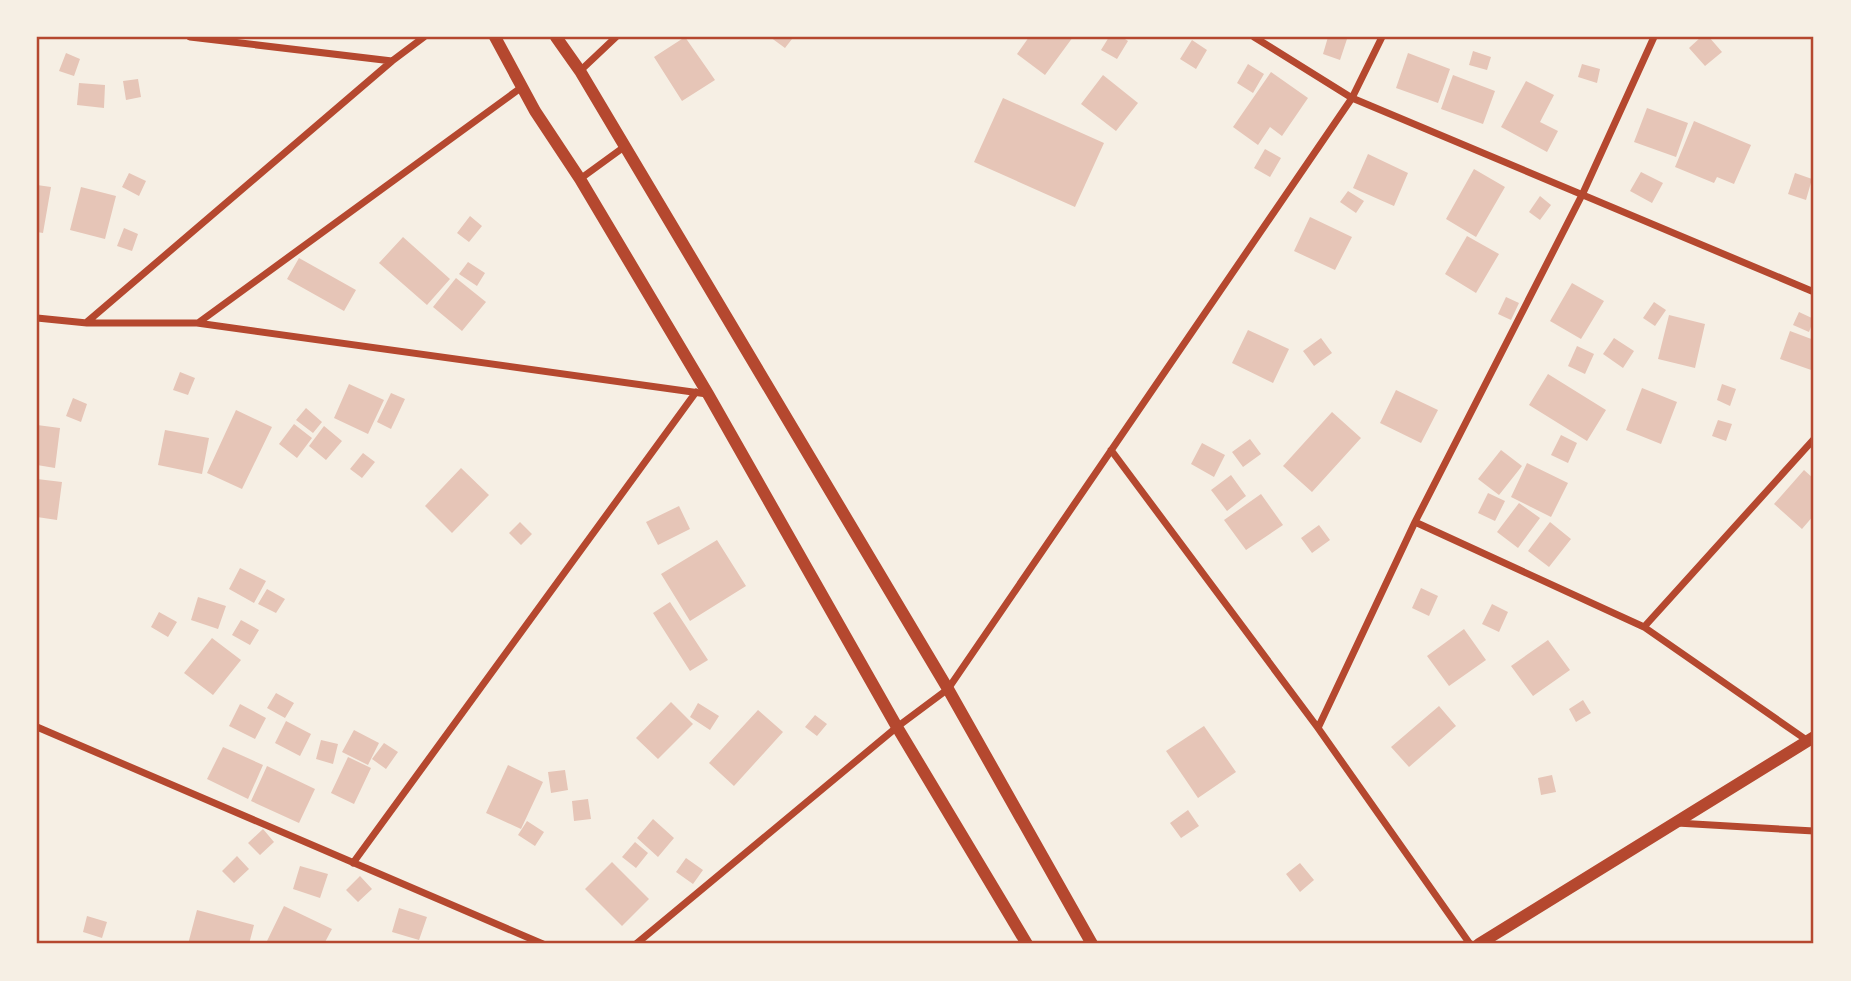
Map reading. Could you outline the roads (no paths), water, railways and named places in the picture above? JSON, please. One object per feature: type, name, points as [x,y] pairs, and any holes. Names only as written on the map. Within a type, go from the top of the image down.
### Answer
[{"type":"street","points":[[190,37],[392,61]]},
{"type":"street","points":[[87,323],[392,61],[424,37]]},
{"type":"street","points":[[495,37],[897,727],[1027,944]]},
{"type":"street","points":[[556,37],[580,71],[947,688],[1092,944]]},
{"type":"street","points":[[580,71],[616,37]]},
{"type":"street","points":[[1254,37],[1352,98],[1814,292]]},
{"type":"street","points":[[636,944],[947,688],[1352,98],[1382,37]]},
{"type":"street","points":[[1318,728],[1415,522],[1583,193],[1654,37]]},
{"type":"street","points":[[197,323],[522,87]]},
{"type":"street","points":[[580,179],[624,147]]},
{"type":"street","points":[[37,318],[87,323],[197,323],[702,393]]},
{"type":"street","points":[[353,863],[702,393]]},
{"type":"street","points":[[1644,627],[1814,439]]},
{"type":"street","points":[[1111,450],[1318,728],[1470,944]]},
{"type":"street","points":[[1415,522],[1644,627],[1811,739],[1479,944]]},
{"type":"street","points":[[37,727],[543,944]]},
{"type":"street","points":[[1676,823],[1814,831]]}]
